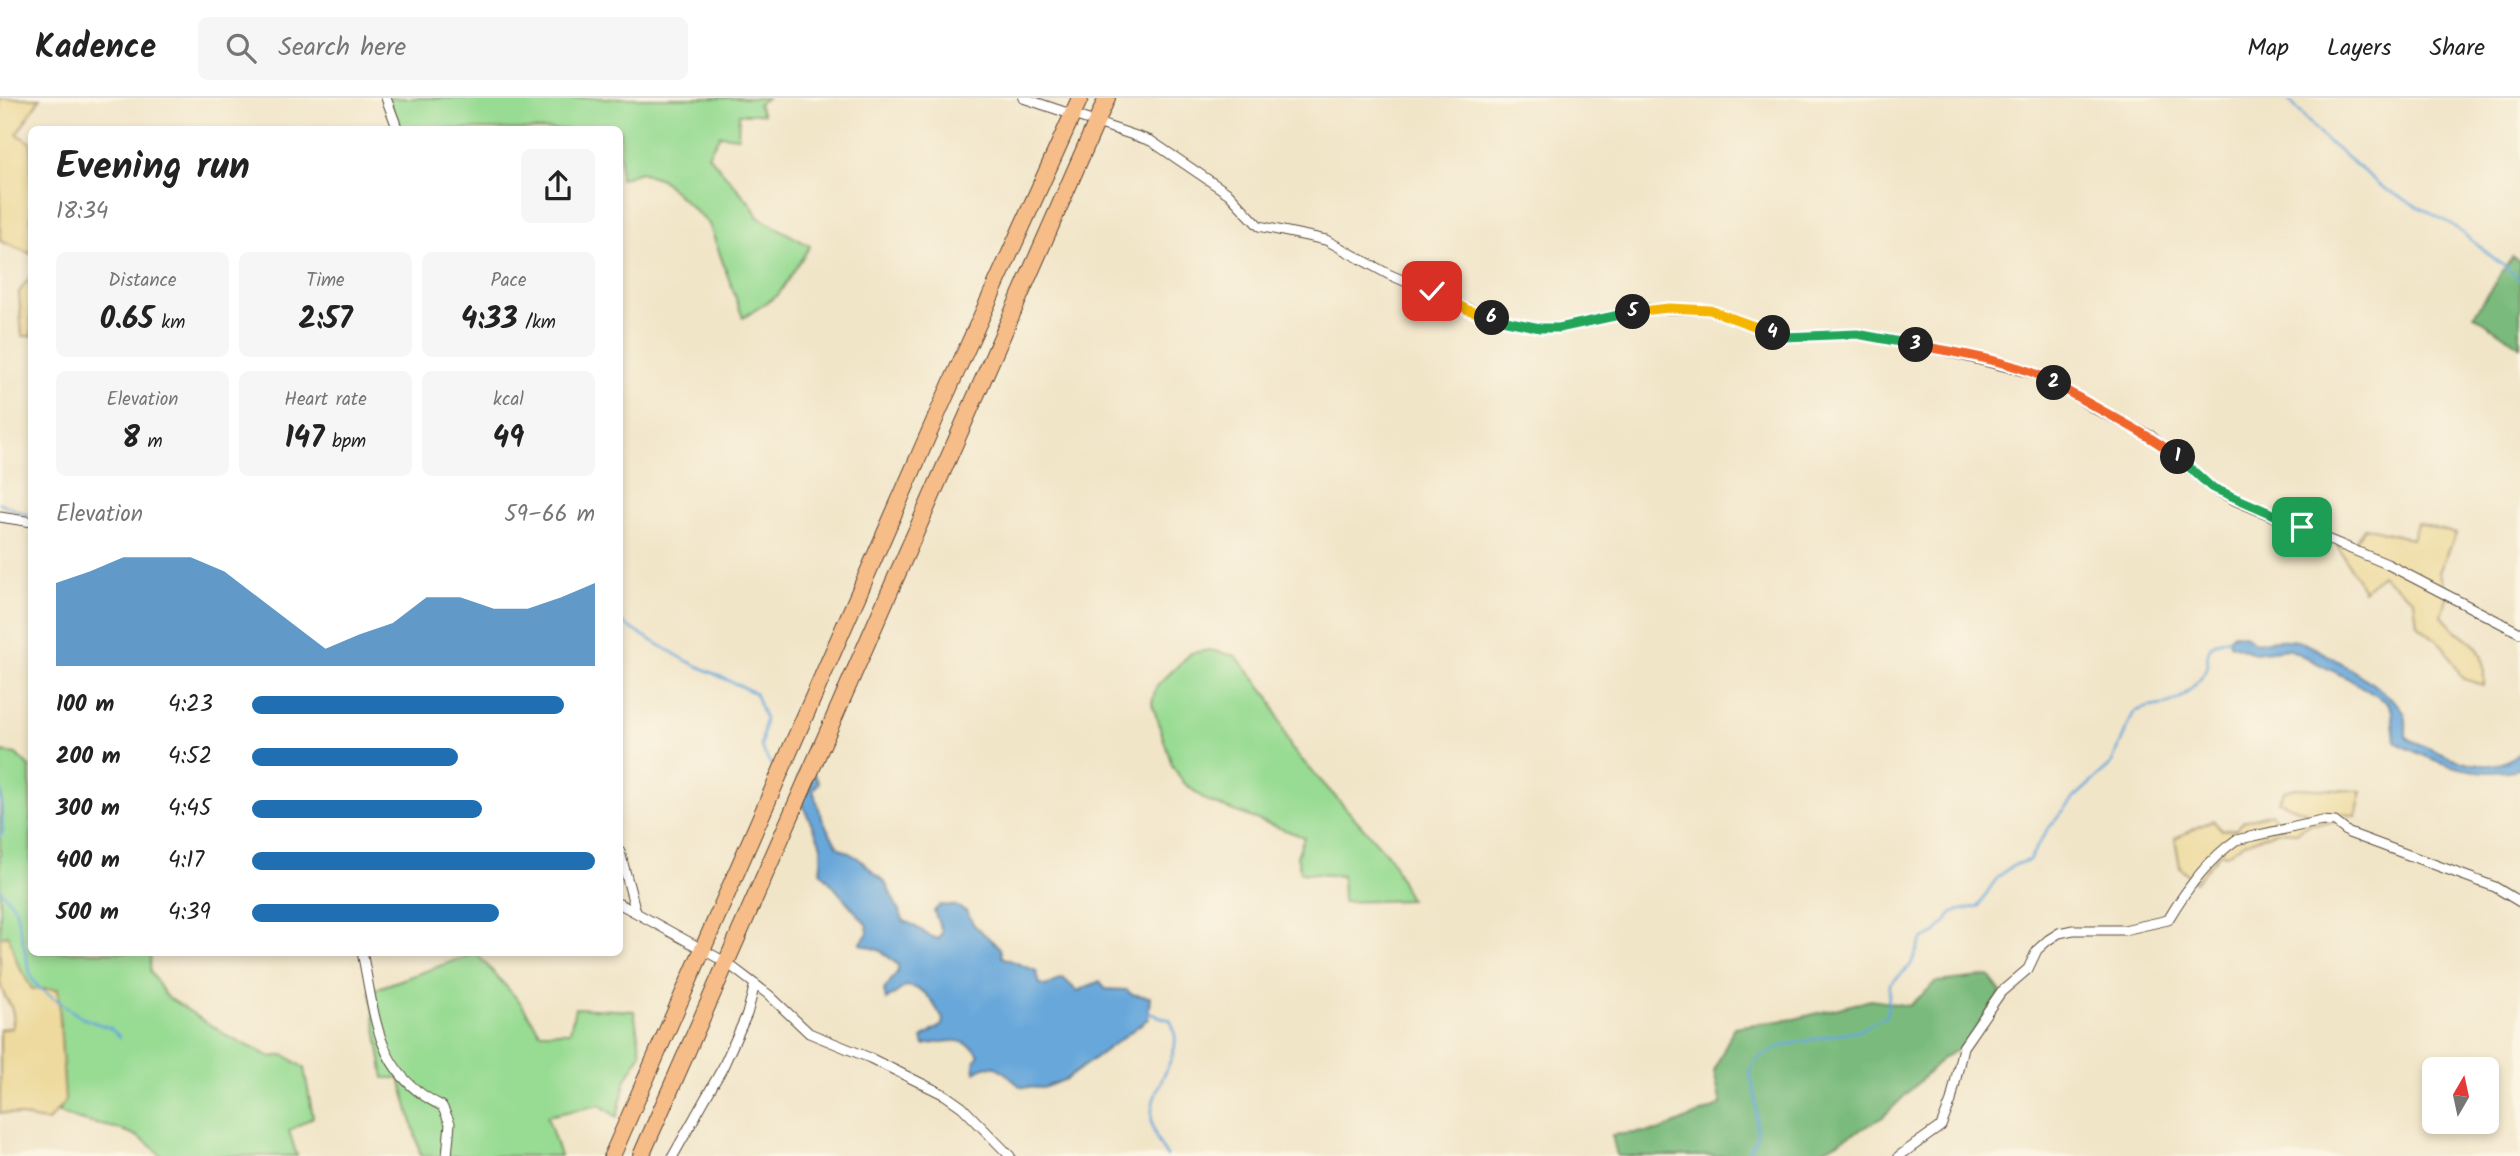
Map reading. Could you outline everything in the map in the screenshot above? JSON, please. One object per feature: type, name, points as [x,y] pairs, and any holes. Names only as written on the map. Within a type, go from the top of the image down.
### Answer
[{"type":"highway","points":[[612,1156],[1080,98]]},
{"type":"highway","points":[[641,1156],[1107,98]]},
{"type":"street","points":[[386,98],[396,126]]},
{"type":"street","points":[[1023,98],[1151,141],[1208,178],[1259,226],[1326,240],[1388,274],[1488,317],[1540,328],[1559,328],[1644,309],[1710,310],[1784,337],[1857,334],[1924,346],[2043,376],[2095,409],[2151,436],[2219,492],[2387,564],[2520,633]]},
{"type":"street","points":[[0,517],[28,521]]},
{"type":"street","points":[[1899,1156],[1941,1126],[1951,1101],[1963,1047],[2001,992],[2028,969],[2037,950],[2059,933],[2124,930],[2168,920],[2178,903],[2224,848],[2236,840],[2322,821],[2335,822],[2349,833],[2495,887],[2520,902]]},
{"type":"street","points":[[623,863],[636,912]]},
{"type":"street","points":[[623,906],[727,963],[810,1033],[870,1058],[953,1101],[1010,1156]]},
{"type":"street","points":[[363,956],[378,1033],[400,1078],[419,1095],[442,1106],[450,1123],[447,1156]]},
{"type":"street","points":[[673,1156],[723,1067],[747,1014],[755,984]]},
{"type":"green space","points":[[389,98],[767,98],[758,104],[763,114],[739,114],[738,137],[720,135],[708,155],[751,204],[758,217],[810,246],[778,295],[743,318],[709,224],[661,179],[640,172],[623,178],[623,126],[397,126]]},
{"type":"green space","points":[[2512,257],[2520,261],[2520,346],[2474,315]]},
{"type":"green space","points":[[1210,650],[1236,656],[1270,698],[1291,748],[1390,857],[1410,900],[1343,902],[1342,876],[1301,873],[1297,856],[1304,837],[1207,801],[1183,782],[1172,765],[1152,703],[1156,687],[1191,653]]},
{"type":"green space","points":[[0,752],[16,754],[28,766],[28,956],[151,956],[150,971],[166,996],[229,1037],[271,1057],[285,1055],[304,1068],[313,1117],[289,1131],[297,1156],[161,1156],[137,1136],[58,1112],[65,1101],[58,989],[32,989],[18,965],[8,935],[0,937]]},
{"type":"green space","points":[[468,956],[479,956],[520,1002],[540,1032],[570,1032],[575,1008],[634,1011],[641,1053],[626,1079],[617,1117],[600,1105],[547,1116],[560,1156],[421,1156],[400,1078],[384,1078],[370,991]]},
{"type":"green space","points":[[1989,976],[2001,992],[1963,1047],[1944,1057],[1883,1117],[1820,1152],[1804,1156],[1617,1156],[1612,1135],[1659,1131],[1721,1105],[1714,1071],[1734,1027],[1794,1019],[1871,1000],[1909,1006],[1937,982]]},
{"type":"sand","points":[[0,98],[40,98],[17,134],[28,141],[28,253],[0,241]]},
{"type":"sand","points":[[28,280],[28,336],[22,336],[19,292]]},
{"type":"sand","points":[[2417,523],[2456,534],[2439,572],[2448,594],[2442,616],[2479,650],[2484,669],[2484,685],[2463,679],[2443,646],[2417,624],[2414,600],[2381,575],[2364,591],[2337,545],[2354,543],[2365,527],[2412,539]]},
{"type":"sand","points":[[2295,788],[2362,791],[2356,816],[2339,813],[2335,822],[2310,824],[2297,832],[2278,831],[2244,843],[2226,855],[2220,853],[2195,882],[2180,867],[2175,838],[2213,820],[2222,830],[2236,829],[2244,821],[2271,813],[2277,822],[2301,820],[2306,812],[2278,801],[2284,791]]},
{"type":"sand","points":[[8,935],[18,965],[32,989],[58,989],[65,1102],[48,1121],[0,1113],[0,1029],[12,1028],[13,1020],[13,1013],[0,982],[0,937]]},
{"type":"water","points":[[2233,634],[2244,635],[2257,643],[2290,640],[2311,646],[2358,674],[2399,706],[2406,716],[2406,736],[2411,740],[2452,758],[2482,765],[2509,760],[2520,750],[2520,769],[2503,772],[2471,770],[2411,750],[2395,742],[2392,711],[2388,703],[2347,678],[2289,649],[2254,653],[2230,644],[2229,638]]},
{"type":"water","points":[[801,768],[814,774],[819,783],[813,790],[823,821],[838,847],[858,858],[885,882],[904,921],[939,939],[942,932],[934,911],[940,905],[956,906],[966,911],[974,925],[1000,948],[1002,957],[1036,971],[1040,984],[1046,986],[1063,978],[1077,991],[1100,981],[1105,989],[1127,990],[1131,994],[1150,997],[1148,1019],[1066,1079],[1043,1088],[1021,1087],[995,1067],[989,1066],[975,1072],[974,1063],[979,1054],[967,1044],[947,1041],[924,1045],[922,1038],[942,1025],[943,1019],[929,997],[914,988],[906,986],[886,1000],[884,990],[898,971],[898,965],[881,951],[860,944],[868,933],[867,925],[820,871],[821,846],[803,806],[798,787]]},
{"type":"waterway","points":[[2287,98],[2323,138],[2385,189],[2451,224],[2520,279]]},
{"type":"waterway","points":[[0,503],[28,515]]},
{"type":"waterway","points":[[623,624],[687,661],[755,693],[765,719],[761,747],[772,767]]},
{"type":"waterway","points":[[1746,1156],[1756,1139],[1756,1101],[1750,1071],[1756,1059],[1782,1046],[1862,1029],[1887,1016],[1890,984],[1910,966],[1922,940],[1936,933],[1953,912],[1979,906],[2005,871],[2029,860],[2047,830],[2075,797],[2111,765],[2134,712],[2171,703],[2183,695],[2201,678],[2212,645],[2229,638]]},
{"type":"waterway","points":[[0,836],[3,831],[1,790]]},
{"type":"waterway","points":[[0,889],[15,907],[31,977],[38,987],[82,1018],[110,1028],[120,1037]]},
{"type":"waterway","points":[[1145,1012],[1170,1020],[1175,1036],[1174,1052],[1154,1098],[1152,1115],[1155,1134],[1167,1156]]},
{"type":"route","points":[[1432,291],[1488,317],[1504,318],[1540,328],[1559,328],[1644,309],[1710,310],[1784,337],[1857,334],[1924,346],[2014,368],[2043,376],[2095,409],[2151,436],[2211,487],[2236,501],[2302,527]]}]
